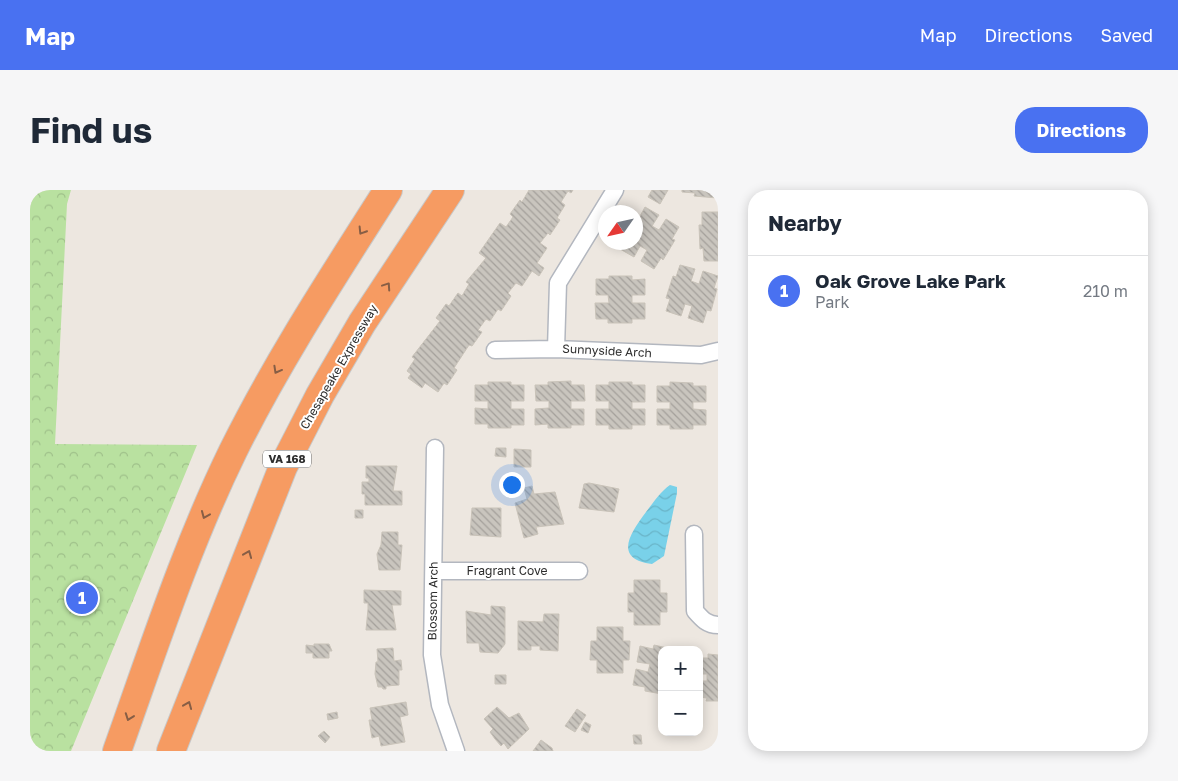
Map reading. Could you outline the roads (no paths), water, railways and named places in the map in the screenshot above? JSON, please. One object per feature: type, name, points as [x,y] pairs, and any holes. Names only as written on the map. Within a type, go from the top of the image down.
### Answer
[{"type":"highway","points":[[117,751],[182,571],[233,451],[300,328],[388,190]]},
{"type":"highway","name":"Chesapeake Expressway","points":[[171,751],[283,467],[320,395],[362,323],[450,190]]},
{"type":"street","points":[[556,349],[558,283],[615,190]]},
{"type":"street","name":"Sunnyside Arch","points":[[495,350],[556,349],[701,355],[718,351]]},
{"type":"street","name":"Blossom Arch","points":[[435,448],[432,654],[435,682],[452,750]]},
{"type":"street","points":[[694,534],[695,611],[704,621],[718,625]]},
{"type":"street","name":"Fragrant Cove","points":[[434,571],[579,571]]},
{"type":"water","points":[[670,485],[677,487],[677,493],[664,556],[652,564],[640,561],[632,557],[629,551],[628,544],[631,536],[654,501]]},
{"type":"place","name":"Oak Grove Lake Park","points":[[82,598]]}]
